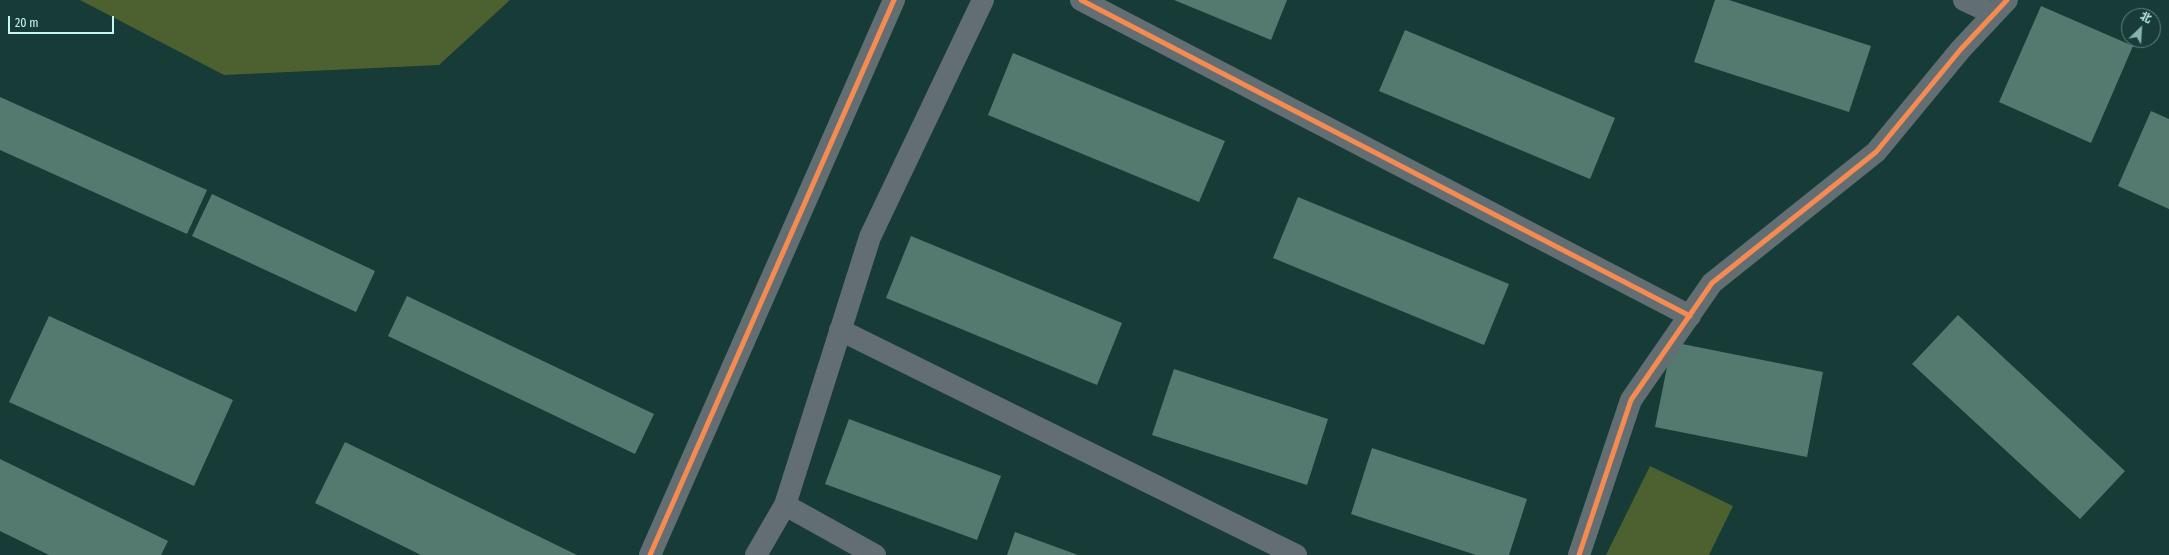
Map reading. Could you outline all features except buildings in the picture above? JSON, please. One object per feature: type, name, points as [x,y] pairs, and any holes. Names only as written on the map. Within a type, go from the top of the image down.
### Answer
[{"type":"street","points":[[650,555],[894,0]]},
{"type":"street","points":[[756,555],[785,505],[870,237],[983,0]]},
{"type":"street","points":[[1081,0],[1690,316]]},
{"type":"street","points":[[1964,0],[2001,7]]},
{"type":"street","points":[[1579,555],[1631,400],[1712,283],[1876,152],[1961,49],[2001,7]]},
{"type":"street","points":[[840,330],[1296,555]]},
{"type":"street","points":[[785,505],[875,555]]},
{"type":"green space","points":[[80,0],[510,0],[439,65],[224,75]]},
{"type":"green space","points":[[1650,466],[1733,506],[1709,555],[1606,555]]},
{"type":"cycle path","points":[[650,555],[894,0]]},
{"type":"cycle path","points":[[1081,0],[1690,316]]},
{"type":"cycle path","points":[[1579,555],[1631,400],[1712,283],[1876,152],[1961,49],[2007,0]]}]
